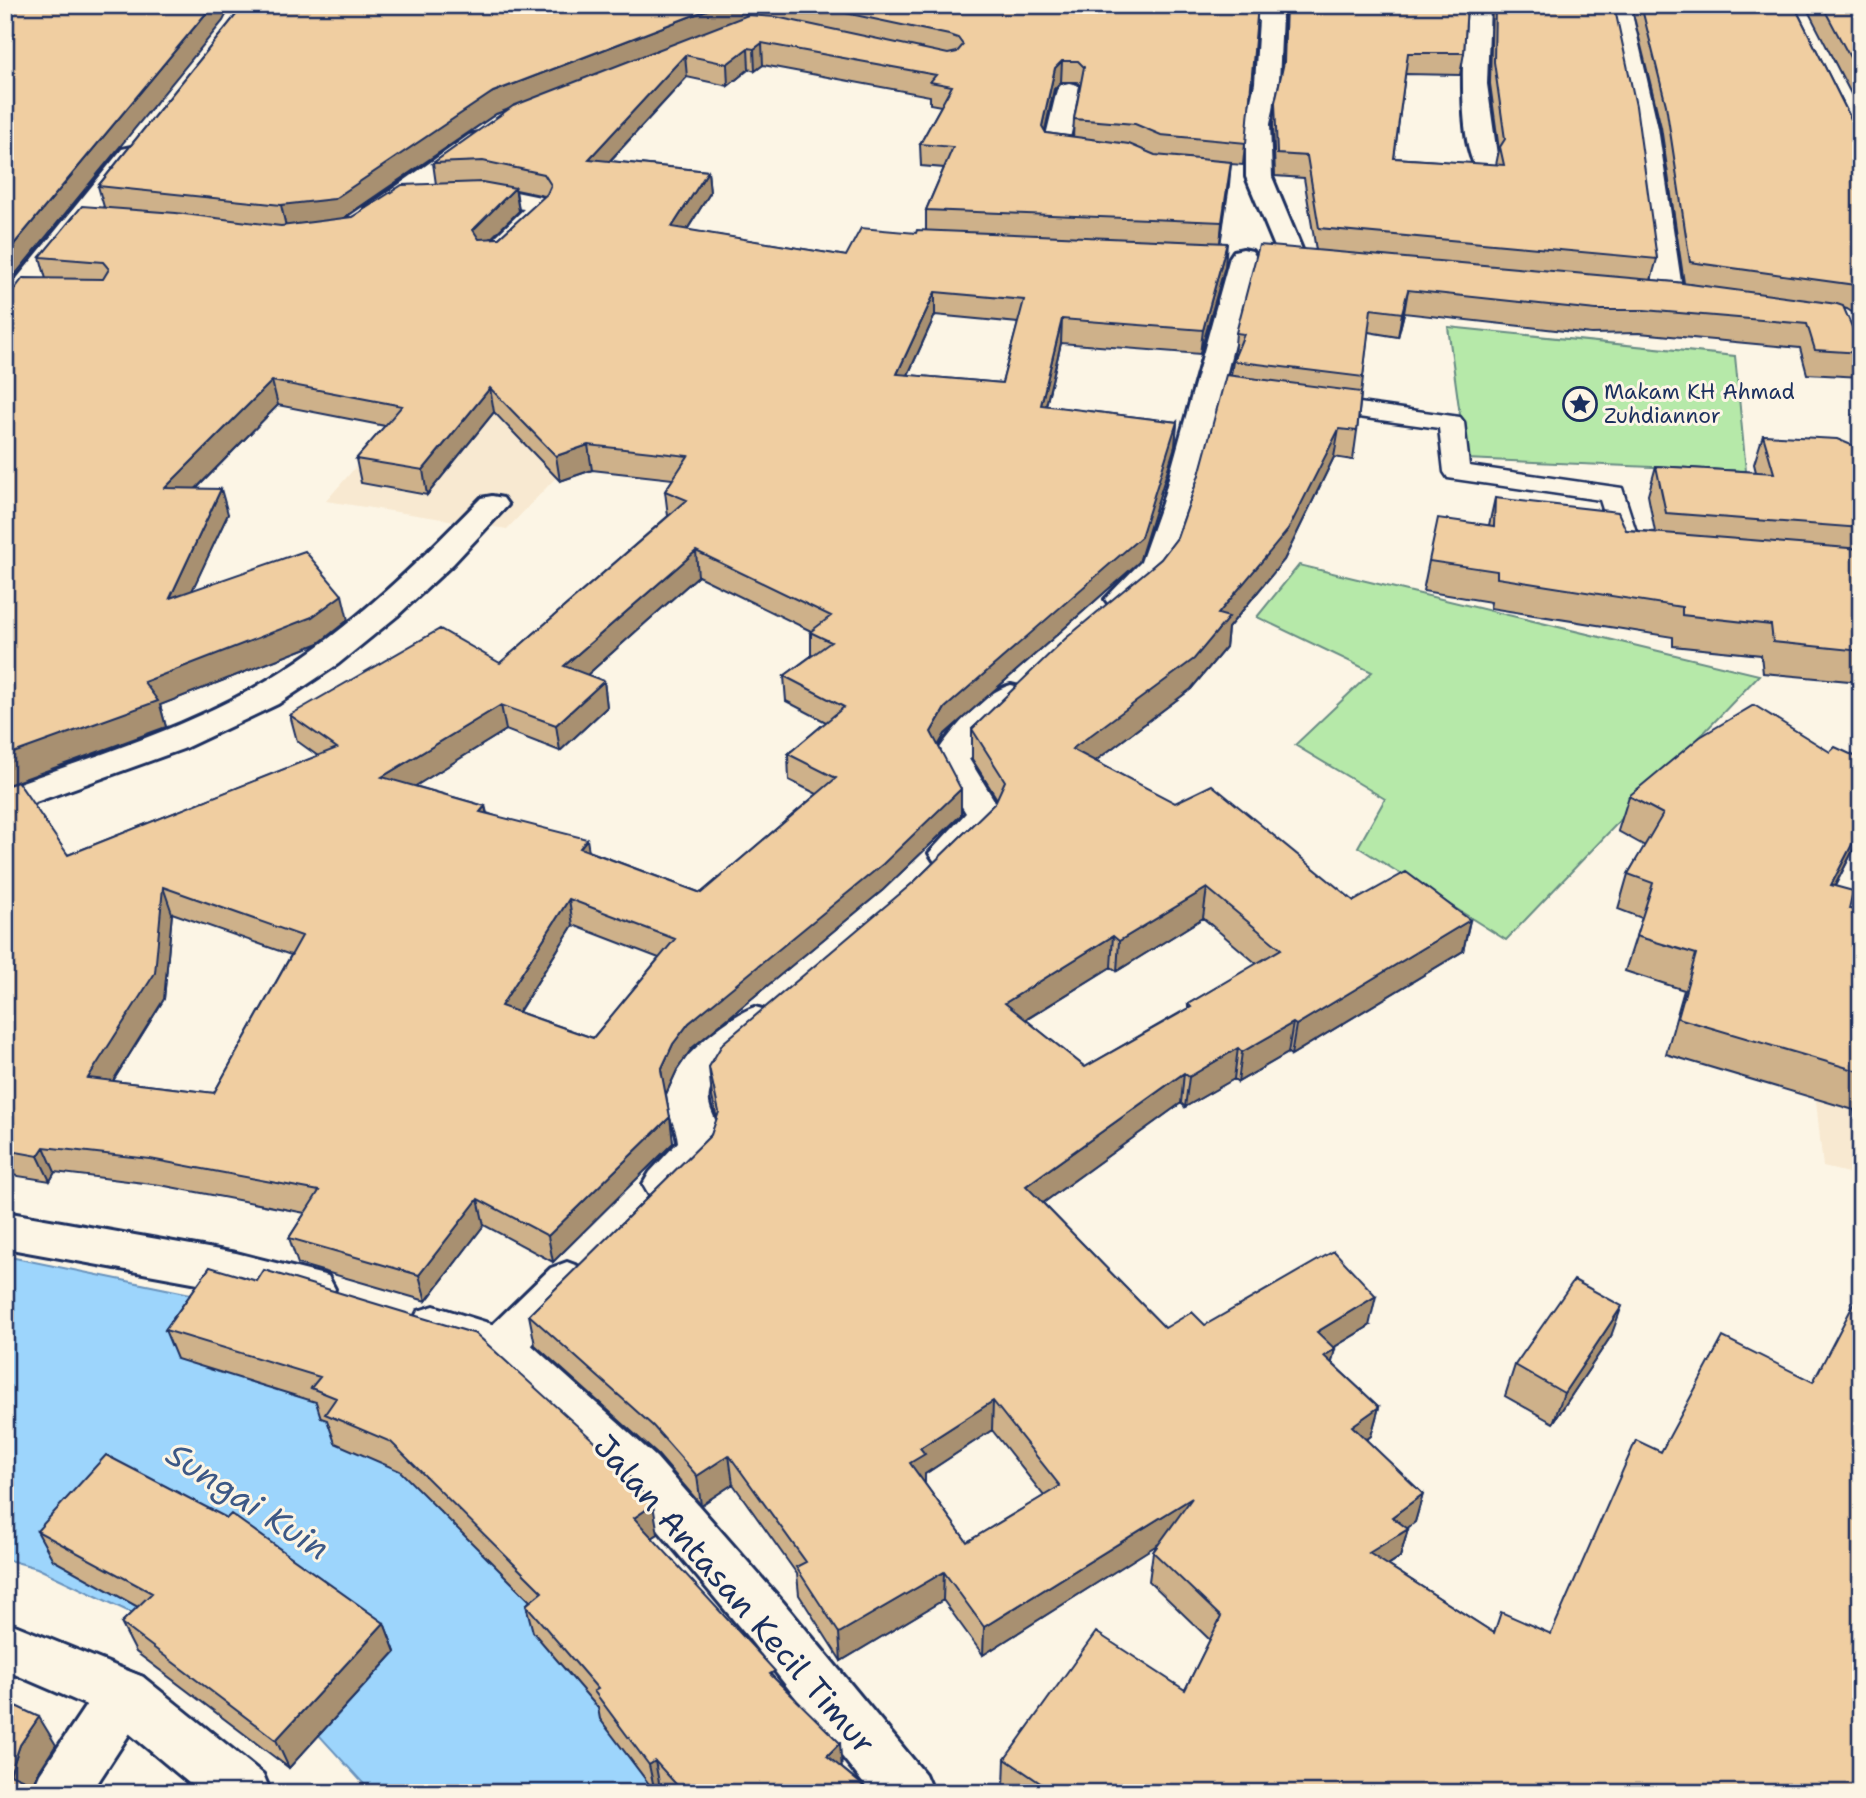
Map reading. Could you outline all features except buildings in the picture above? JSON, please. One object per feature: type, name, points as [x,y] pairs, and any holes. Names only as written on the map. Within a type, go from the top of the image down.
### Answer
[{"type":"street","points":[[1092,624],[1145,579],[1156,566],[1220,393],[1229,256],[1307,260],[1259,177],[1258,124],[1267,83],[1267,10],[1188,5]]},
{"type":"street","points":[[1479,5],[1475,25],[1480,138],[1485,162]]},
{"type":"street","points":[[1619,5],[1646,128],[1668,295]]},
{"type":"street","points":[[1069,90],[1055,148],[1122,156]]},
{"type":"street","points":[[357,225],[496,128]]},
{"type":"street","points":[[13,301],[94,219],[147,134]]},
{"type":"street","points":[[1233,174],[1259,177]]},
{"type":"street","points":[[399,198],[486,194],[536,203],[539,209],[492,253]]},
{"type":"street","points":[[13,301],[60,292]]},
{"type":"street","points":[[5,801],[202,727],[302,675],[439,561],[492,505]]},
{"type":"street","points":[[929,872],[979,823],[984,813],[978,799],[957,776],[951,759],[960,744],[1040,669]]},
{"type":"street","points":[[639,1210],[697,1151],[700,1142],[689,1108],[688,1092],[709,1061],[783,999]]},
{"type":"street","name":"Jalan Antasan Kecil Timur","points":[[5,1230],[134,1255],[242,1271],[377,1307],[501,1346],[639,1472],[765,1619],[906,1793]]},
{"type":"street","points":[[501,1346],[589,1259]]},
{"type":"street","points":[[5,1645],[124,1695],[244,1793]]},
{"type":"street","points":[[59,1793],[124,1695]]},
{"type":"lane","points":[[1288,402],[1451,422],[1457,472],[1612,494],[1629,551],[1656,553]]},
{"type":"shaded area","points":[[559,234],[765,258],[507,529],[326,501]]},
{"type":"shaded area","points":[[1795,901],[1861,913],[1861,1176],[1823,1167]]},
{"type":"green space","points":[[1448,327],[1735,356],[1746,471],[1466,459]]},
{"type":"green space","points":[[1299,565],[1759,675],[1506,940],[1358,847],[1385,799],[1295,745],[1372,672],[1257,617]]},
{"type":"water","name":"Sungai Kuin","points":[[5,1256],[210,1298],[757,1793],[372,1793],[265,1676],[37,1568],[5,1559]]},
{"type":"place","name":"Makam KH Ahmad Zuhdiannor","points":[[1580,404]]}]
